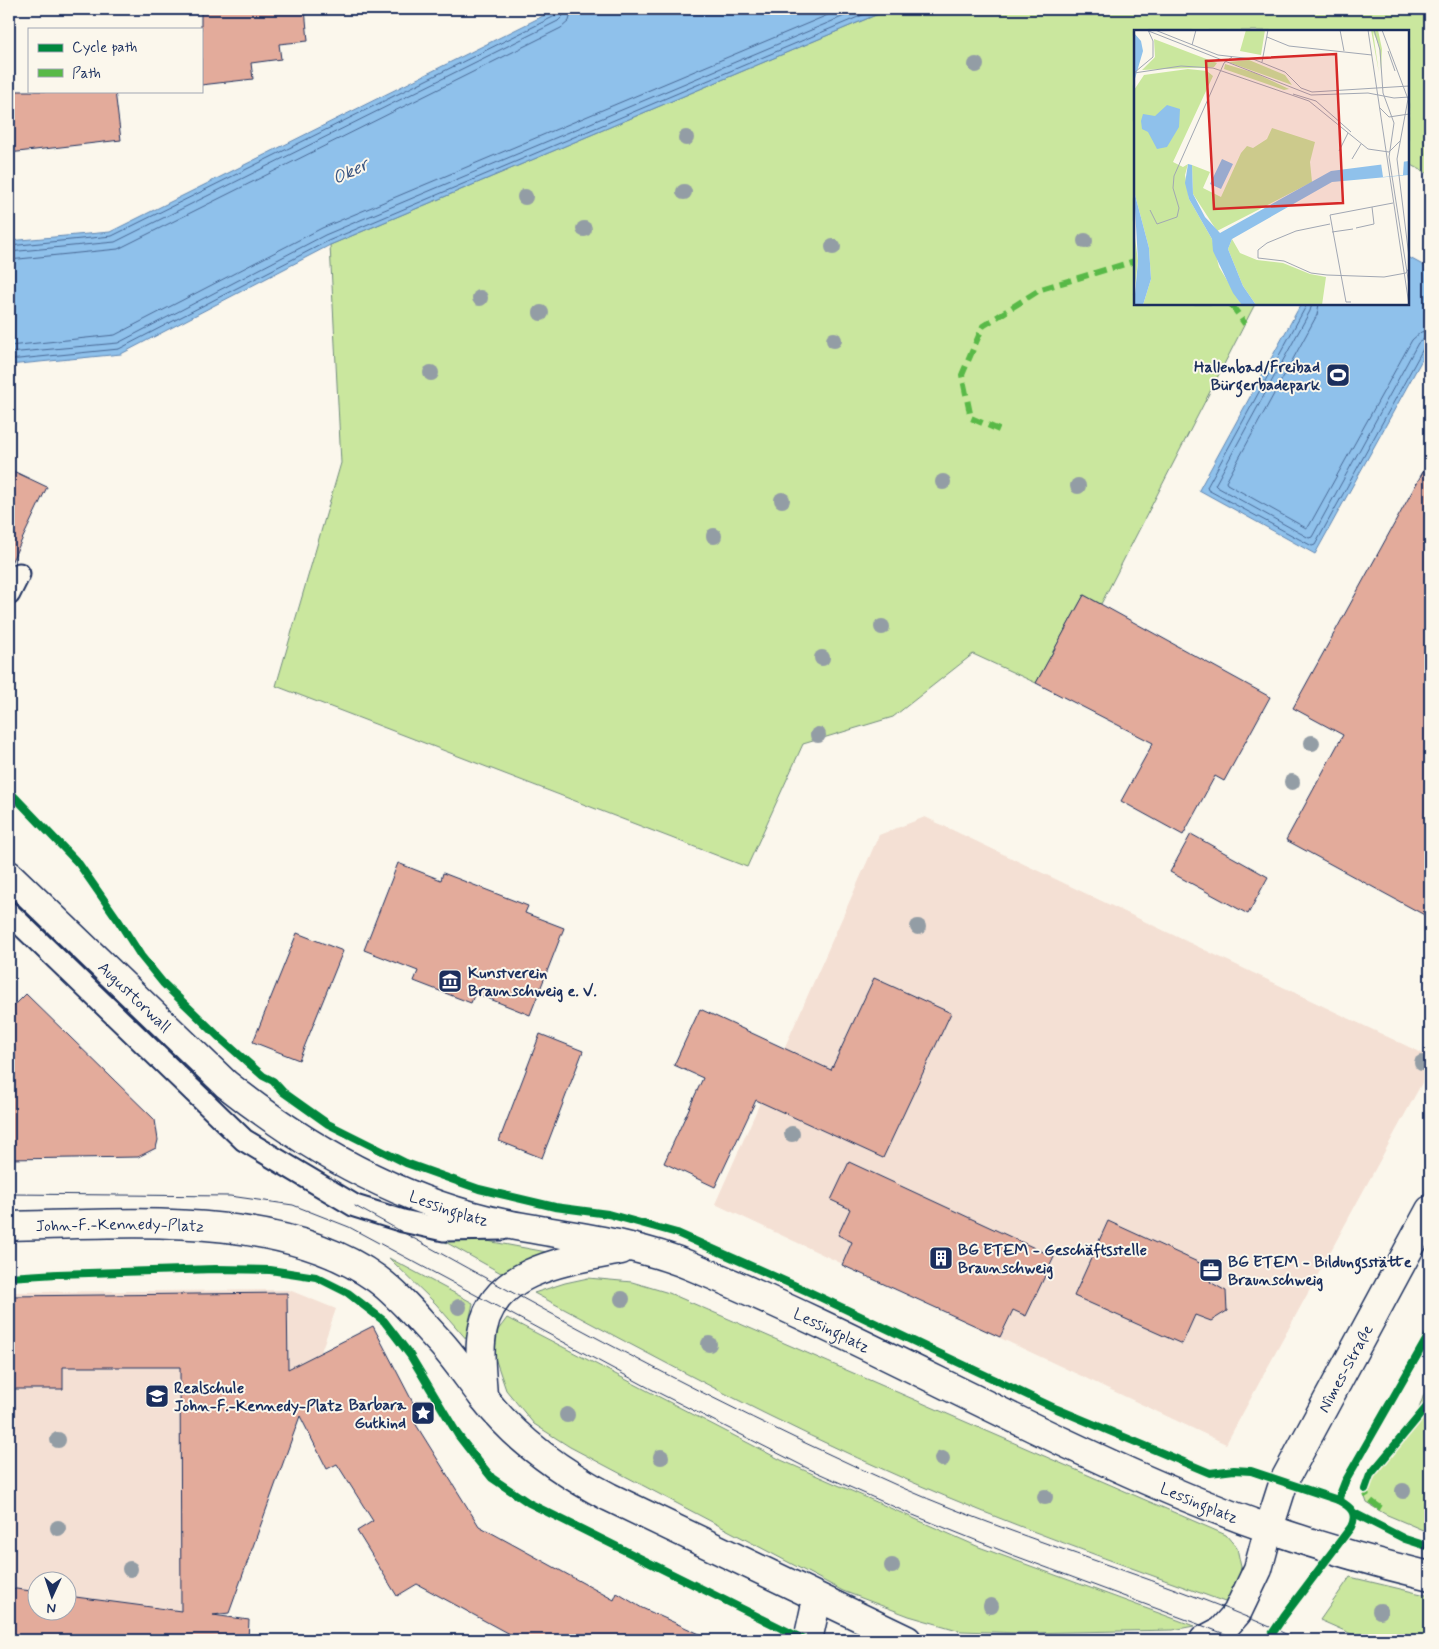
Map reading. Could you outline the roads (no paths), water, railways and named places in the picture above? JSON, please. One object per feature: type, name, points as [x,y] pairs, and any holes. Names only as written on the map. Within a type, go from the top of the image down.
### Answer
[{"type":"main road","name":"Augusttorwall","points":[[9,874],[226,1084],[264,1114]]},
{"type":"main road","name":"Lessingplatz","points":[[264,1114],[315,1148],[405,1194],[439,1206],[503,1223],[632,1248],[688,1265],[796,1312],[1109,1462],[1187,1497],[1268,1528],[1366,1560],[1430,1576]]},
{"type":"main road","name":"Nîmes-Straße","points":[[1268,1528],[1284,1481],[1430,1210]]},
{"type":"main road","name":"John-F.-Kennedy-Platz","points":[[9,1226],[180,1224],[231,1228],[285,1239],[328,1253],[356,1266],[399,1297],[447,1350],[483,1397]]},
{"type":"main road","points":[[632,1248],[544,1268],[519,1278],[492,1303],[482,1328],[480,1352],[483,1397],[505,1423],[530,1446],[587,1486],[817,1599],[907,1640]]},
{"type":"main road","points":[[1204,1640],[1221,1631],[1237,1613],[1258,1570],[1268,1528]]},
{"type":"main road","points":[[808,1640],[817,1599]]},
{"type":"lane","points":[[9,594],[19,574]]},
{"type":"lane","points":[[9,913],[244,1140],[355,1206],[403,1221],[444,1230],[537,1229]]},
{"type":"water","name":"Oker","points":[[557,9],[890,9],[330,245],[121,354],[9,365],[9,241],[110,232]]},
{"type":"water","name":"Hallenbad/Freibad Bürgerbadepark","points":[[1409,258],[1430,269],[1430,345],[1315,554],[1199,490],[1300,305],[1409,305]]},
{"type":"tram line","points":[[9,1194],[230,1196],[293,1205],[349,1227],[651,1389],[807,1468],[908,1513],[1010,1554],[1241,1640]]},
{"type":"tram line","points":[[355,1206],[604,1342],[752,1417],[903,1488],[1002,1527],[1201,1599],[1299,1640]]},
{"type":"place","name":"Hallenbad/Freibad Bürgerbadepark","points":[[1338,375]]},
{"type":"place","name":"Kunstverein Braunschweig e. V.","points":[[450,981]]},
{"type":"place","name":"BG ETEM - Geschäftsstelle Braunschweig","points":[[941,1258]]},
{"type":"place","name":"BG ETEM - Bildungsstätte Braunschweig","points":[[1211,1270]]},
{"type":"place","name":"Realschule John-F.-Kennedy-Platz","points":[[157,1396]]},
{"type":"place","name":"Barbara Gutkind","points":[[423,1413]]}]
